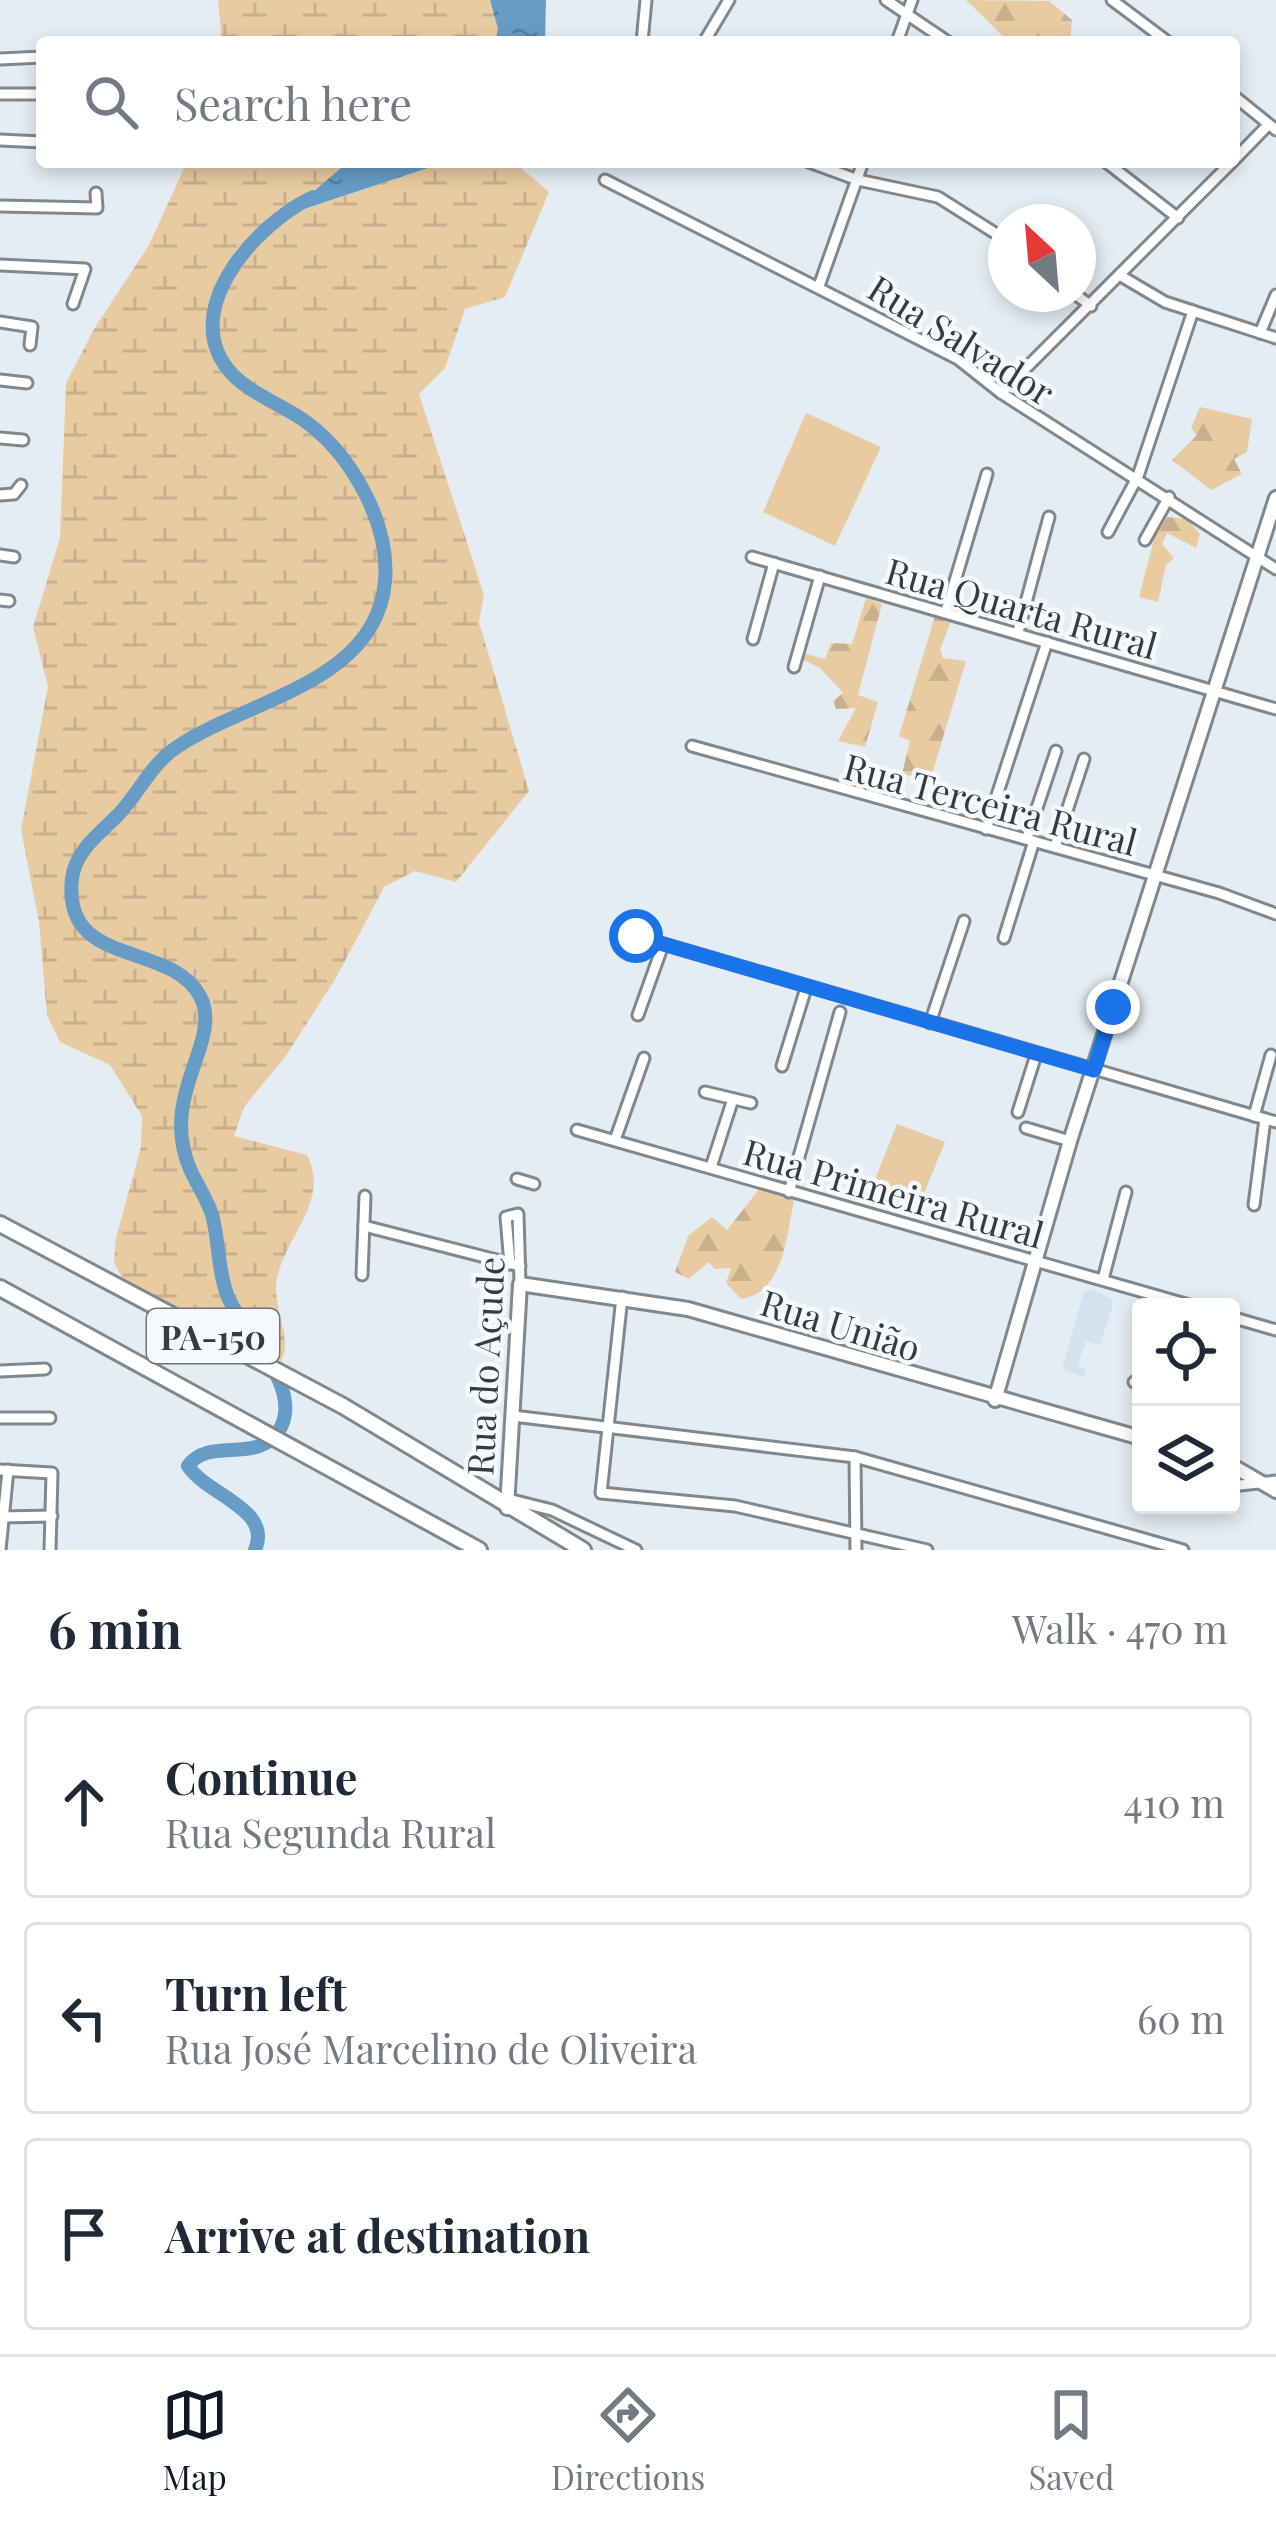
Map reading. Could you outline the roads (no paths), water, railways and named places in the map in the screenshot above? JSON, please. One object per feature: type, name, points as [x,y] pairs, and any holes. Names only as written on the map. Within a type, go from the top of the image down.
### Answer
[{"type":"main road","name":"PA-150","points":[[0,1224],[343,1406],[583,1550]]},
{"type":"main road","name":"PA-150","points":[[0,1288],[478,1550]]},
{"type":"street","points":[[643,36],[646,0]]},
{"type":"street","points":[[708,36],[730,0]]},
{"type":"street","points":[[886,0],[940,36]]},
{"type":"street","points":[[900,36],[912,0]]},
{"type":"street","points":[[1112,0],[1160,36]]},
{"type":"street","points":[[0,58],[36,57]]},
{"type":"street","points":[[0,94],[36,94]]},
{"type":"street","points":[[1240,101],[1274,127],[1240,155]]},
{"type":"street","points":[[0,140],[36,142]]},
{"type":"street","points":[[825,168],[938,197],[988,229]]},
{"type":"street","points":[[819,286],[861,168]]},
{"type":"street","points":[[1114,168],[1178,218]]},
{"type":"street","points":[[1096,301],[1226,168]]},
{"type":"street","name":"Rua Salvador","points":[[605,180],[958,358],[1001,393],[1276,568]]},
{"type":"street","points":[[0,206],[97,208],[96,193]]},
{"type":"street","points":[[0,265],[85,269],[74,304]]},
{"type":"street","points":[[1121,276],[1193,311],[1276,338]]},
{"type":"street","points":[[1260,333],[1276,296]]},
{"type":"street","points":[[1108,532],[1138,476],[1193,311]]},
{"type":"street","points":[[1001,393],[1085,312]]},
{"type":"street","points":[[0,322],[32,327],[30,345]]},
{"type":"street","points":[[0,380],[27,383]]},
{"type":"street","points":[[0,438],[23,440]]},
{"type":"street","points":[[946,611],[987,474]]},
{"type":"street","points":[[0,494],[14,494],[20,485]]},
{"type":"street","points":[[1145,540],[1169,497]]},
{"type":"street","points":[[995,1400],[1072,1138],[1254,555],[1276,498]]},
{"type":"street","points":[[1018,632],[1048,517]]},
{"type":"street","points":[[0,555],[14,557]]},
{"type":"street","name":"Rua Quarta Rural","points":[[752,557],[1276,709]]},
{"type":"street","points":[[754,639],[774,563]]},
{"type":"street","points":[[794,667],[820,576]]},
{"type":"street","points":[[986,829],[1047,642]]},
{"type":"street","name":"Rua Terceira Rural","points":[[692,746],[730,754],[764,771],[1030,839],[1276,913]]},
{"type":"street","points":[[1004,938],[1056,751]]},
{"type":"street","points":[[1055,847],[1084,759]]},
{"type":"street","points":[[930,1023],[964,921]]},
{"type":"street","points":[[636,936],[888,1014],[1265,1119]]},
{"type":"street","points":[[638,1015],[662,943]]},
{"type":"street","points":[[782,1066],[806,988]]},
{"type":"street","points":[[790,1192],[840,1012]]},
{"type":"street","points":[[1018,1112],[1036,1055]]},
{"type":"street","points":[[1254,1205],[1271,1055]]},
{"type":"street","points":[[615,1140],[644,1058]]},
{"type":"street","points":[[705,1092],[751,1103]]},
{"type":"street","points":[[711,1167],[734,1099]]},
{"type":"street","points":[[1026,1128],[1072,1138]]},
{"type":"street","name":"Rua Primeira Rural","points":[[577,1130],[790,1192],[860,1207],[1153,1298]]},
{"type":"street","points":[[517,1179],[534,1184]]},
{"type":"street","points":[[1103,1280],[1126,1192]]},
{"type":"street","points":[[362,1275],[365,1196]]},
{"type":"street","name":"Rua do Açude","points":[[364,1226],[515,1265],[520,1284],[507,1504]]},
{"type":"street","name":"Rua União","points":[[520,1284],[688,1309],[1132,1436]]},
{"type":"street","points":[[622,1297],[601,1490],[735,1506],[927,1550]]},
{"type":"street","points":[[1240,1320],[1276,1330]]},
{"type":"street","points":[[0,1371],[45,1369]]},
{"type":"street","points":[[513,1417],[606,1424],[855,1457],[1182,1550]]},
{"type":"street","points":[[0,1418],[50,1418]]},
{"type":"street","points":[[855,1457],[856,1550]]},
{"type":"street","points":[[0,1550],[4,1470],[48,1469],[55,1477],[50,1550]]},
{"type":"street","points":[[1240,1469],[1272,1485]]},
{"type":"street","points":[[1240,1486],[1272,1485]]},
{"type":"street","points":[[507,1504],[566,1516],[636,1550]]},
{"type":"street","points":[[2,1517],[52,1516]]},
{"type":"water","points":[[490,0],[546,0],[545,36],[496,36]]},
{"type":"water","points":[[341,168],[428,168],[286,215]]},
{"type":"waterway","points":[[255,1550],[258,1536],[247,1513],[188,1466],[208,1452],[261,1446],[281,1427],[285,1411],[277,1376],[228,1297],[213,1218],[182,1142],[185,1093],[205,1013],[200,996],[185,979],[100,941],[83,927],[73,908],[72,879],[83,851],[168,754],[334,666],[359,643],[377,615],[385,558],[363,490],[320,433],[233,375],[217,351],[213,325],[217,299],[247,249],[268,227],[313,197]]}]
